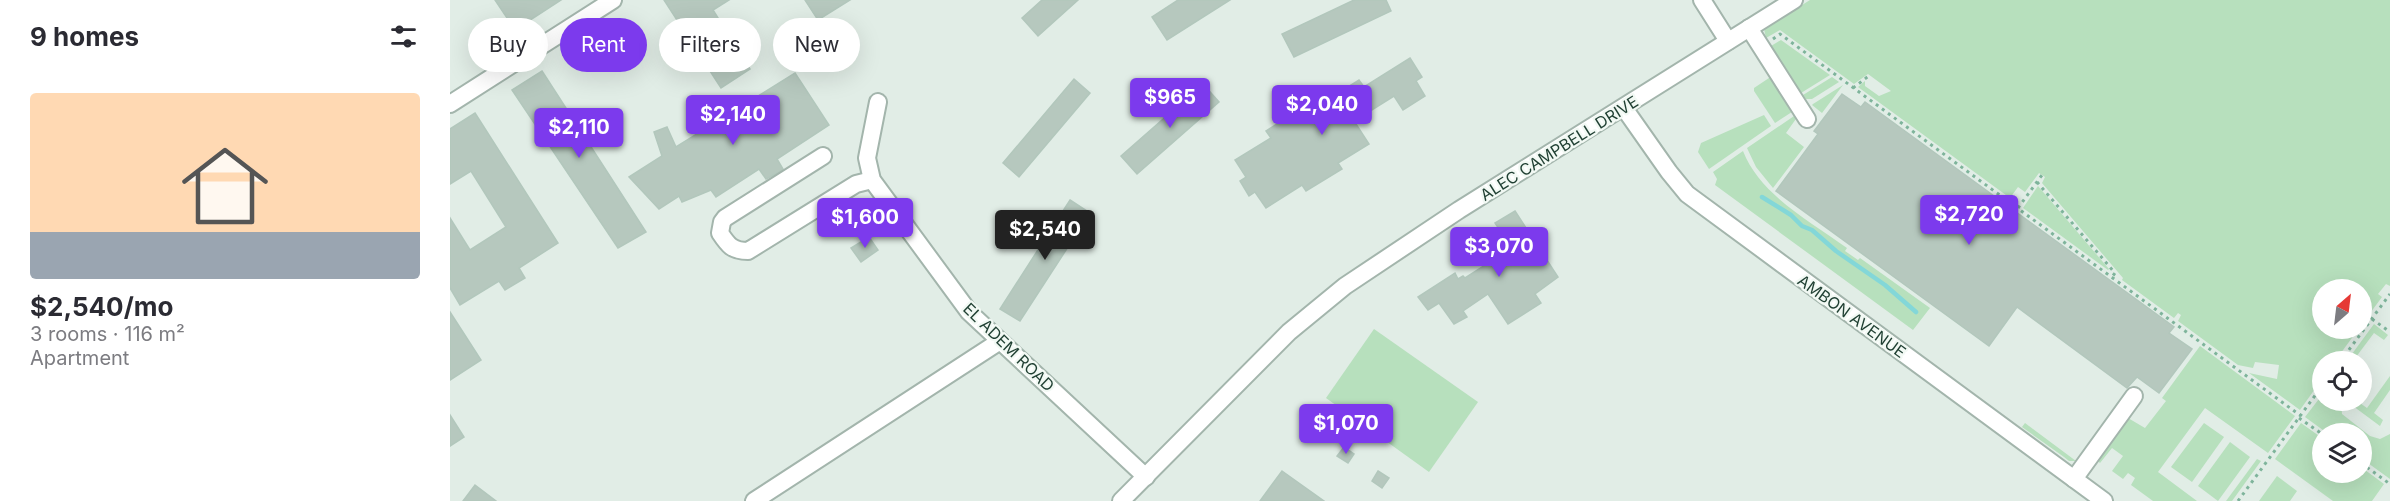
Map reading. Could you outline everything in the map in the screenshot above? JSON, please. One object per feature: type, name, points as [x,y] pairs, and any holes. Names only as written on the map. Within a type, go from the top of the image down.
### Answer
[{"type":"street","points":[[450,104],[592,6],[613,0]]},
{"type":"street","points":[[1702,0],[1728,41]]},
{"type":"street","name":"ALEC CAMPBELL DRIVE","points":[[1122,501],[1289,332],[1345,286],[1459,210],[1794,0]]},
{"type":"street","points":[[1749,28],[1807,119]]},
{"type":"street","name":"EL ADEM ROAD","points":[[878,102],[867,158],[872,180],[969,312],[1146,477]]},
{"type":"street","name":"AMBON AVENUE","points":[[1624,108],[1669,172],[1688,194],[2104,501]]},
{"type":"street","points":[[823,156],[725,218],[720,233],[728,245],[736,251],[748,251],[856,184],[872,180]]},
{"type":"street","points":[[753,501],[1000,341]]},
{"type":"street","points":[[2074,479],[2134,396]]},
{"type":"path","points":[[1761,46],[1780,34],[2312,426]]},
{"type":"path","points":[[1853,88],[1870,75]]},
{"type":"path","points":[[2018,208],[2042,175]]},
{"type":"path","points":[[2037,182],[2115,273],[2112,277]]},
{"type":"path","points":[[2390,294],[2372,319],[2390,332]]},
{"type":"path","points":[[2238,501],[2312,400]]},
{"type":"path","points":[[2372,471],[2390,484]]},
{"type":"green space","points":[[1810,0],[2390,0],[2390,286],[2386,284],[2378,294],[2382,297],[2372,311],[2372,279],[2312,279],[2312,339],[2351,339],[2342,351],[2312,351],[2312,393],[2300,410],[2249,373],[2277,379],[2279,365],[2255,362],[2253,368],[2238,365],[2178,321],[2181,315],[2178,313],[2174,318],[2122,280],[2123,278],[2042,183],[2045,177],[2039,173],[2025,192],[2018,187],[2010,198],[1858,87],[1865,81],[1865,86],[1879,96],[1891,91],[1868,74],[1854,84],[1780,30],[1766,38],[1764,29]]},
{"type":"green space","points":[[1781,40],[1830,75],[1801,93],[1771,46]]},
{"type":"green space","points":[[1832,77],[1839,82],[1812,99],[1806,99],[1803,95]]},
{"type":"green space","points":[[1772,78],[1795,110],[1775,123],[1754,91],[1754,88]]},
{"type":"green space","points":[[1843,85],[1822,113],[1812,105],[1813,104]]},
{"type":"green space","points":[[1797,114],[1798,116],[1786,133],[1804,147],[1773,188],[1756,167],[1747,148]]},
{"type":"green space","points":[[1764,115],[1771,126],[1709,169],[1698,152],[1701,143]]},
{"type":"green space","points":[[1743,151],[1761,181],[1788,206],[1847,248],[1845,251],[1858,260],[1860,258],[1930,308],[1913,330],[1715,185],[1717,179],[1713,172]]},
{"type":"green space","points":[[2038,186],[2109,269],[2108,270],[2023,208]]},
{"type":"green space","points":[[2374,324],[2388,335],[2384,340],[2374,333],[2372,336]]},
{"type":"green space","points":[[1374,329],[1478,402],[1429,472],[1326,398]]},
{"type":"green space","points":[[2363,339],[2370,339],[2360,351],[2354,351]]},
{"type":"green space","points":[[2200,346],[2295,416],[2268,453],[2205,408],[2158,472],[2197,501],[2153,501],[2131,485],[2135,478],[2128,473],[2123,479],[2112,471],[2123,456],[2112,448],[2100,463],[2097,460],[2128,418],[2145,428],[2166,401],[2162,398]]},
{"type":"green space","points":[[2390,376],[2390,390],[2374,413],[2383,420],[2380,426],[2360,411],[2372,411],[2372,401]]},
{"type":"green space","points":[[2312,408],[2312,411],[2342,411],[2342,414],[2353,423],[2313,423],[2305,417]]},
{"type":"green space","points":[[2025,423],[2076,461],[2069,461],[2022,427]]},
{"type":"green space","points":[[2204,423],[2224,437],[2192,482],[2171,467]]},
{"type":"green space","points":[[2301,423],[2312,431],[2312,483],[2372,483],[2372,475],[2384,484],[2372,501],[2333,501],[2275,459]]},
{"type":"green space","points":[[2390,434],[2390,479],[2372,466],[2372,437],[2380,439]]},
{"type":"green space","points":[[2230,442],[2250,457],[2218,501],[2198,486]]},
{"type":"green space","points":[[2257,459],[2261,461],[2232,501],[2226,501]]},
{"type":"green space","points":[[2277,476],[2297,491],[2290,501],[2259,501]]},
{"type":"building","points":[[495,0],[561,0],[533,18],[507,18]]},
{"type":"building","points":[[664,0],[729,0],[713,10],[718,18],[676,18]]},
{"type":"building","points":[[805,0],[850,0],[821,18],[817,18]]},
{"type":"building","points":[[1042,0],[1078,0],[1038,36],[1022,18]]},
{"type":"building","points":[[1178,0],[1230,0],[1167,40],[1152,17]]},
{"type":"building","points":[[1354,0],[1386,0],[1391,11],[1294,57],[1282,34]]},
{"type":"building","points":[[1410,58],[1422,77],[1416,81],[1425,96],[1403,110],[1394,96],[1354,121],[1369,144],[1338,163],[1342,169],[1306,191],[1302,185],[1266,208],[1255,192],[1249,196],[1240,181],[1246,177],[1235,160],[1271,138],[1266,131],[1304,107],[1308,112],[1359,80],[1364,87]]},
{"type":"building","points":[[543,72],[646,232],[618,248],[512,90]]},
{"type":"building","points":[[711,72],[745,72],[721,88]]},
{"type":"building","points":[[795,73],[829,125],[777,159],[783,169],[779,172],[766,179],[759,169],[716,197],[711,190],[682,202],[679,196],[659,209],[629,177],[662,156],[654,132],[667,127],[676,147]]},
{"type":"building","points":[[1074,79],[1090,93],[1019,177],[1003,163]]},
{"type":"building","points":[[1203,84],[1219,102],[1137,174],[1121,156]]},
{"type":"building","points":[[1842,94],[1861,107],[1865,102],[2174,327],[2169,333],[2192,349],[2159,393],[2137,377],[2127,388],[2017,307],[1989,346],[1776,191],[1818,134],[1814,131]]},
{"type":"building","points":[[475,113],[558,243],[519,268],[525,278],[505,290],[499,281],[460,305],[450,288],[450,218],[470,250],[506,227],[471,171],[450,184],[450,129]]},
{"type":"building","points":[[1070,200],[1090,213],[1020,321],[1000,309]]},
{"type":"building","points":[[1515,211],[1558,277],[1535,294],[1541,303],[1508,324],[1488,294],[1463,311],[1467,317],[1454,324],[1439,303],[1428,310],[1418,297],[1455,273],[1458,279],[1463,276],[1465,278],[1512,248],[1495,223]]},
{"type":"building","points":[[869,237],[878,250],[861,262],[851,248]]},
{"type":"building","points":[[450,312],[481,360],[450,380]]},
{"type":"building","points":[[450,415],[464,437],[450,446]]},
{"type":"building","points":[[1344,447],[1354,454],[1348,463],[1337,456]]},
{"type":"building","points":[[1282,471],[1324,501],[1260,501]]},
{"type":"building","points":[[1378,471],[1389,478],[1382,488],[1372,481]]},
{"type":"building","points":[[475,485],[496,501],[463,501]]},
{"type":"waterway","points":[[1762,197],[1791,215],[1802,226],[1812,230],[1836,251],[1885,285],[1916,312]]}]
